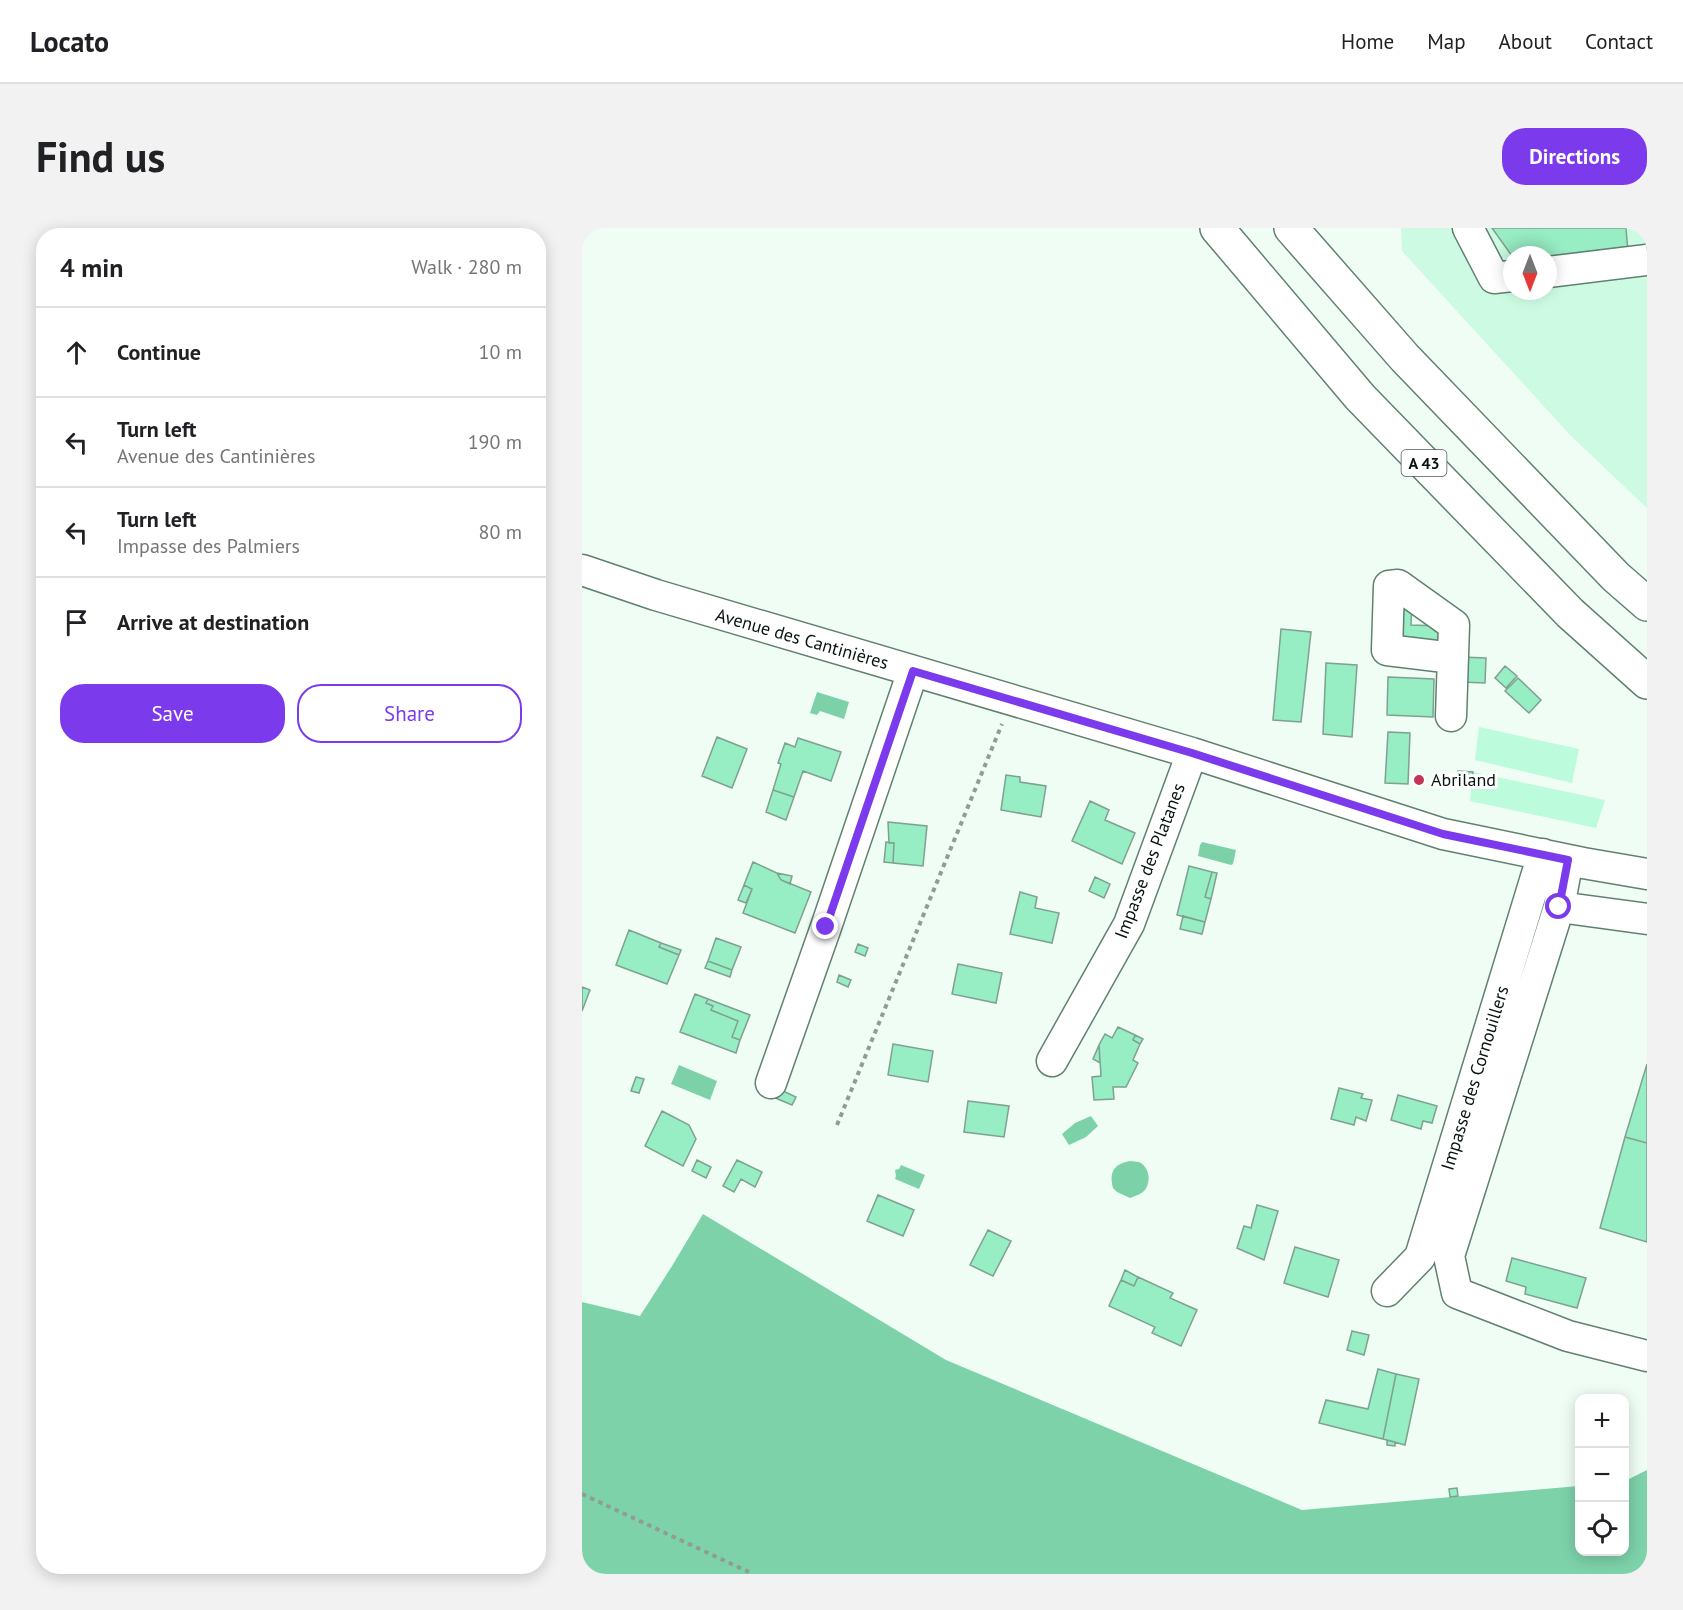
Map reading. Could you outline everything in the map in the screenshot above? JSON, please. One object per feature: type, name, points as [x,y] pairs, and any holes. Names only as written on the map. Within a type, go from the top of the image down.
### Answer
[{"type":"highway","name":"A 43","points":[[1217,228],[1360,397],[1570,613],[1647,682]]},
{"type":"highway","points":[[1291,228],[1405,358],[1616,577],[1647,604]]},
{"type":"street","points":[[1468,228],[1494,278],[1503,277]]},
{"type":"street","points":[[1557,271],[1647,260]]},
{"type":"street","name":"Avenue des Cantinières","points":[[582,570],[656,595],[1192,753],[1443,834],[1647,874]]},
{"type":"street","points":[[1451,716],[1453,658]]},
{"type":"street","points":[[771,1083],[913,671]]},
{"type":"street","name":"Impasse des Platanes","points":[[1052,1061],[1129,924],[1192,753]]},
{"type":"street","points":[[1555,857],[1559,907],[1449,1256],[1457,1293],[1568,1336],[1647,1356]]},
{"type":"street","name":"Impasse des Cornouillers","points":[[1387,1291],[1420,1257],[1555,857]]},
{"type":"street","points":[[1559,907],[1647,919]]},
{"type":"path","points":[[837,1125],[1004,719],[1020,702]]},
{"type":"path","points":[[582,1494],[753,1574]]},
{"type":"shaded area","points":[[1401,228],[1647,228],[1647,508],[1571,436],[1402,251]]},
{"type":"shaded area","points":[[817,692],[849,702],[844,719],[820,711],[817,715],[810,713]]},
{"type":"shaded area","points":[[1479,727],[1579,749],[1572,783],[1475,760]]},
{"type":"shaded area","points":[[1473,772],[1605,800],[1596,828],[1470,801]]},
{"type":"shaded area","points":[[1202,842],[1236,850],[1233,864],[1198,856]]},
{"type":"shaded area","points":[[679,1065],[717,1081],[710,1100],[671,1084]]},
{"type":"shaded area","points":[[1091,1116],[1098,1126],[1086,1137],[1069,1145],[1062,1134],[1075,1123]]},
{"type":"shaded area","points":[[1130,1161],[1143,1164],[1149,1180],[1143,1192],[1130,1198],[1113,1188],[1112,1174],[1120,1164]]},
{"type":"shaded area","points":[[901,1165],[925,1175],[919,1189],[895,1179],[895,1170]]},
{"type":"shaded area","points":[[703,1214],[946,1360],[1302,1510],[1575,1486],[1575,1556],[1629,1556],[1629,1479],[1647,1470],[1647,1574],[582,1574],[582,1302],[640,1316]]},
{"type":"building","points":[[1492,228],[1626,228],[1628,252],[1557,258],[1557,246],[1505,246]]},
{"type":"building","points":[[1392,601],[1412,602],[1411,625],[1441,626],[1440,644],[1391,642]]},
{"type":"building","points":[[1281,629],[1311,632],[1301,722],[1273,720]]},
{"type":"building","points":[[1462,657],[1486,658],[1485,683],[1461,682]]},
{"type":"building","points":[[1326,663],[1357,665],[1352,737],[1323,734]]},
{"type":"building","points":[[1505,666],[1517,676],[1506,688],[1495,678]]},
{"type":"building","points":[[1388,677],[1434,679],[1433,717],[1387,715]]},
{"type":"building","points":[[1518,678],[1541,700],[1529,713],[1505,691]]},
{"type":"building","points":[[1388,732],[1410,733],[1408,784],[1385,783]]},
{"type":"building","points":[[717,737],[747,749],[732,788],[702,776]]},
{"type":"building","points":[[798,738],[841,752],[831,781],[803,771],[794,797],[773,790],[781,764],[778,763],[785,743],[795,747]]},
{"type":"building","points":[[1458,771],[1473,772],[1471,786],[1457,785]]},
{"type":"building","points":[[1006,775],[1020,777],[1020,782],[1046,786],[1041,817],[1001,810]]},
{"type":"building","points":[[773,790],[794,797],[786,820],[766,812]]},
{"type":"building","points":[[1090,801],[1109,810],[1105,820],[1135,833],[1122,864],[1072,841]]},
{"type":"building","points":[[888,822],[927,826],[923,866],[893,863],[894,843],[889,843]]},
{"type":"building","points":[[886,842],[894,843],[893,863],[884,862]]},
{"type":"building","points":[[753,862],[777,873],[781,880],[811,892],[795,933],[743,913],[752,889],[744,885]]},
{"type":"building","points":[[1189,866],[1212,872],[1205,897],[1211,899],[1205,922],[1177,915]]},
{"type":"building","points":[[1212,872],[1217,873],[1211,899],[1205,897]]},
{"type":"building","points":[[777,873],[792,876],[790,884],[781,880]]},
{"type":"building","points":[[1095,877],[1110,884],[1104,898],[1089,891]]},
{"type":"building","points":[[744,885],[752,889],[746,903],[738,900]]},
{"type":"building","points":[[1020,892],[1037,897],[1035,908],[1059,913],[1052,943],[1010,934]]},
{"type":"building","points":[[1183,916],[1205,922],[1202,934],[1180,929]]},
{"type":"building","points":[[629,930],[661,943],[659,947],[679,955],[667,984],[616,965]]},
{"type":"building","points":[[716,938],[741,947],[732,970],[708,961]]},
{"type":"building","points":[[661,943],[681,950],[679,955],[659,947]]},
{"type":"building","points":[[858,944],[868,948],[865,956],[855,952]]},
{"type":"building","points":[[708,961],[732,970],[730,977],[705,968]]},
{"type":"building","points":[[958,964],[1002,973],[996,1003],[952,994]]},
{"type":"building","points":[[839,975],[851,980],[848,987],[837,982]]},
{"type":"building","points":[[582,987],[590,990],[582,1011]]},
{"type":"building","points":[[695,994],[708,999],[706,1003],[713,1006],[711,1010],[738,1021],[732,1037],[740,1040],[736,1053],[680,1032]]},
{"type":"building","points":[[708,999],[750,1015],[740,1040],[732,1037],[738,1021],[711,1010],[713,1006],[706,1003]]},
{"type":"building","points":[[1118,1027],[1135,1035],[1133,1040],[1140,1044],[1133,1060],[1138,1063],[1126,1087],[1113,1087],[1114,1099],[1094,1100],[1092,1077],[1101,1076],[1099,1045],[1105,1034],[1112,1038]]},
{"type":"building","points":[[1135,1035],[1143,1039],[1140,1044],[1133,1040]]},
{"type":"building","points":[[893,1044],[933,1051],[928,1082],[888,1075]]},
{"type":"building","points":[[1099,1045],[1100,1063],[1093,1059]]},
{"type":"building","points":[[1647,1064],[1647,1143],[1625,1137]]},
{"type":"building","points":[[636,1077],[644,1079],[639,1093],[631,1091]]},
{"type":"building","points":[[777,1088],[796,1097],[792,1105],[773,1097]]},
{"type":"building","points":[[1339,1088],[1363,1094],[1361,1098],[1372,1100],[1366,1121],[1356,1117],[1354,1125],[1331,1119]]},
{"type":"building","points":[[1398,1095],[1437,1106],[1432,1123],[1423,1121],[1421,1129],[1391,1120]]},
{"type":"building","points":[[968,1101],[1009,1106],[1004,1137],[964,1132]]},
{"type":"building","points":[[662,1111],[689,1125],[696,1139],[683,1166],[645,1146]]},
{"type":"building","points":[[1625,1137],[1647,1143],[1647,1242],[1600,1228]]},
{"type":"building","points":[[697,1160],[711,1167],[706,1178],[692,1171]]},
{"type":"building","points":[[737,1160],[762,1172],[755,1187],[741,1179],[734,1192],[723,1186]]},
{"type":"building","points":[[878,1195],[914,1210],[903,1236],[867,1221]]},
{"type":"building","points":[[1257,1205],[1278,1211],[1264,1260],[1237,1248],[1244,1226],[1251,1228]]},
{"type":"building","points":[[988,1230],[1011,1241],[993,1276],[970,1265]]},
{"type":"building","points":[[1295,1247],[1339,1260],[1328,1297],[1284,1283]]},
{"type":"building","points":[[1512,1258],[1586,1278],[1577,1308],[1525,1294],[1526,1287],[1506,1281]]},
{"type":"building","points":[[1125,1270],[1138,1277],[1134,1286],[1121,1280]]},
{"type":"building","points":[[1138,1277],[1173,1293],[1170,1298],[1197,1310],[1181,1346],[1152,1333],[1155,1327],[1109,1306],[1121,1280],[1134,1286]]},
{"type":"building","points":[[1352,1331],[1369,1335],[1364,1355],[1347,1350]]},
{"type":"building","points":[[1378,1369],[1396,1374],[1383,1439],[1319,1423],[1326,1400],[1368,1409]]},
{"type":"building","points":[[1396,1374],[1419,1379],[1405,1445],[1383,1439]]},
{"type":"building","points":[[1387,1440],[1395,1442],[1395,1446],[1387,1445]]},
{"type":"building","points":[[1457,1488],[1458,1496],[1450,1497],[1449,1489]]},
{"type":"place","name":"Abriland","points":[[1419,780]]},
{"type":"route","points":[[826,927],[913,671],[1192,753],[1443,834],[1568,860],[1559,907]]}]
